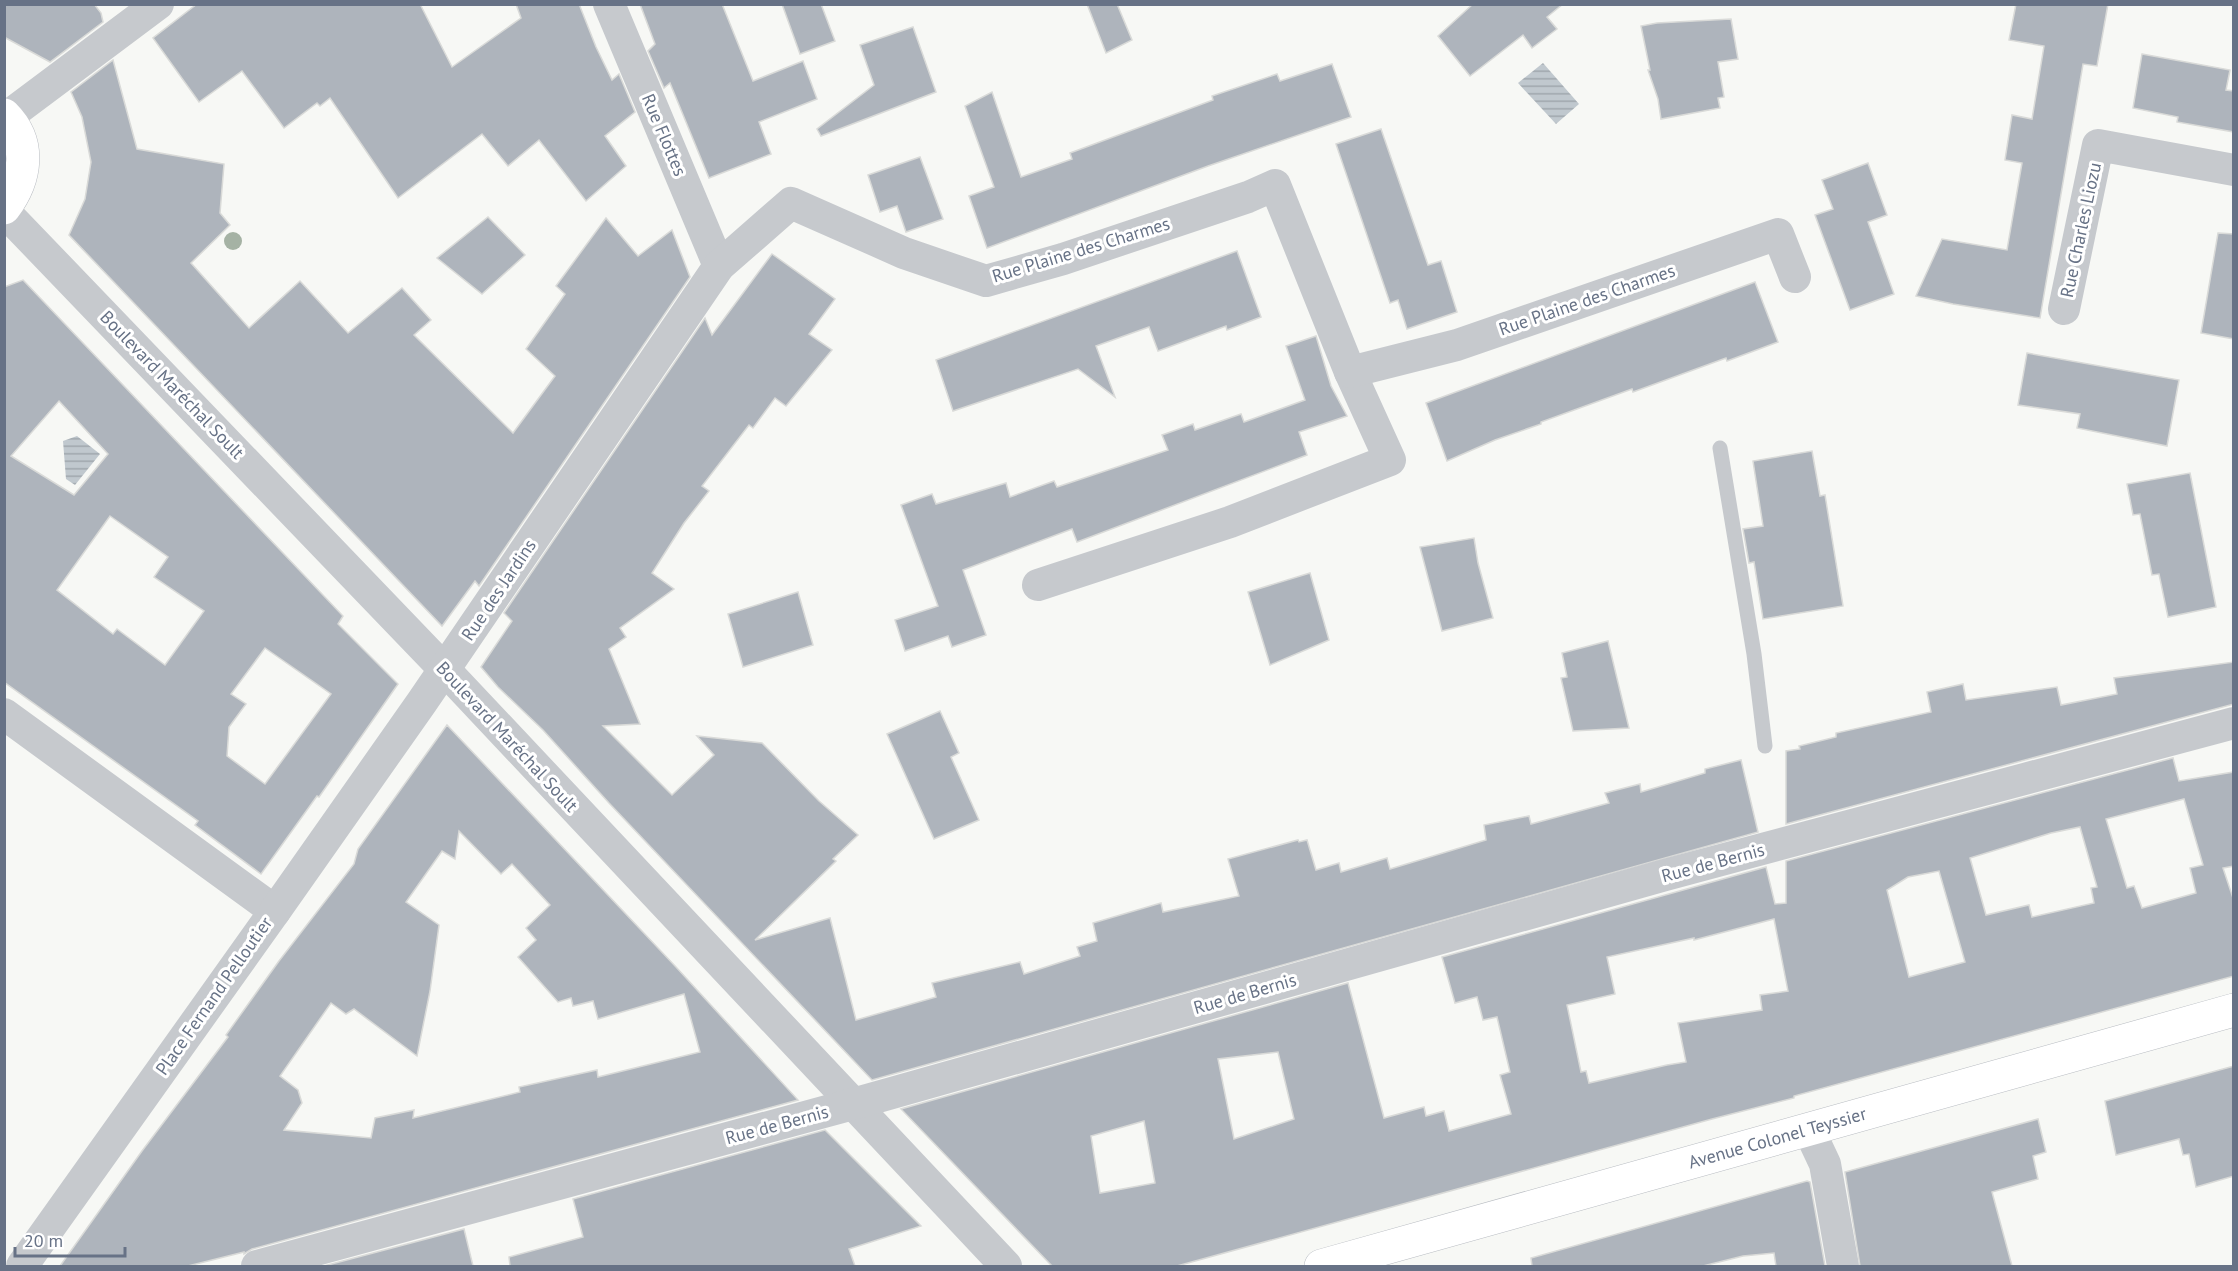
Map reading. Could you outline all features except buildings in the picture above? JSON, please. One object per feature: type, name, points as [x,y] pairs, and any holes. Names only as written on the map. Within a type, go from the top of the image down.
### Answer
[{"type":"main road","points":[[4,209],[15,193],[22,174],[23,153],[18,134],[6,116]]},
{"type":"main road","name":"Avenue Colonel Teyssier","points":[[1321,1266],[2234,1010]]},
{"type":"street","points":[[6,116],[159,4]]},
{"type":"street","name":"Rue Flottes","points":[[609,4],[719,266]]},
{"type":"street","name":"Rue Charles Liozu","points":[[2064,309],[2098,145],[2234,170]]},
{"type":"street","name":"Rue Plaine des Charmes","points":[[719,266],[790,202],[904,253],[986,281],[1064,259],[1275,186],[1350,372],[1390,460],[1230,522],[1038,585]]},
{"type":"street","name":"Boulevard Maréchal Soult","points":[[4,209],[445,670],[1006,1266]]},
{"type":"street","name":"Rue Plaine des Charmes","points":[[1350,372],[1456,345],[1778,234],[1795,277]]},
{"type":"street","name":"Rue des Jardins","points":[[275,911],[445,670],[719,266]]},
{"type":"street","name":"Place Fernand Pelloutier","points":[[4,714],[275,911],[22,1266]]},
{"type":"street","name":"Rue de Bernis","points":[[274,1264],[853,1104],[1653,878],[1772,840],[2234,723]]},
{"type":"street","points":[[1809,1130],[1825,1164],[1843,1266]]},
{"type":"lane","points":[[1720,448],[1754,654],[1765,746]]},
{"type":"shaded area","points":[[1543,63],[1579,104],[1556,124],[1518,83]]},
{"type":"shaded area","points":[[77,436],[100,454],[75,485],[66,479],[63,441]]}]
